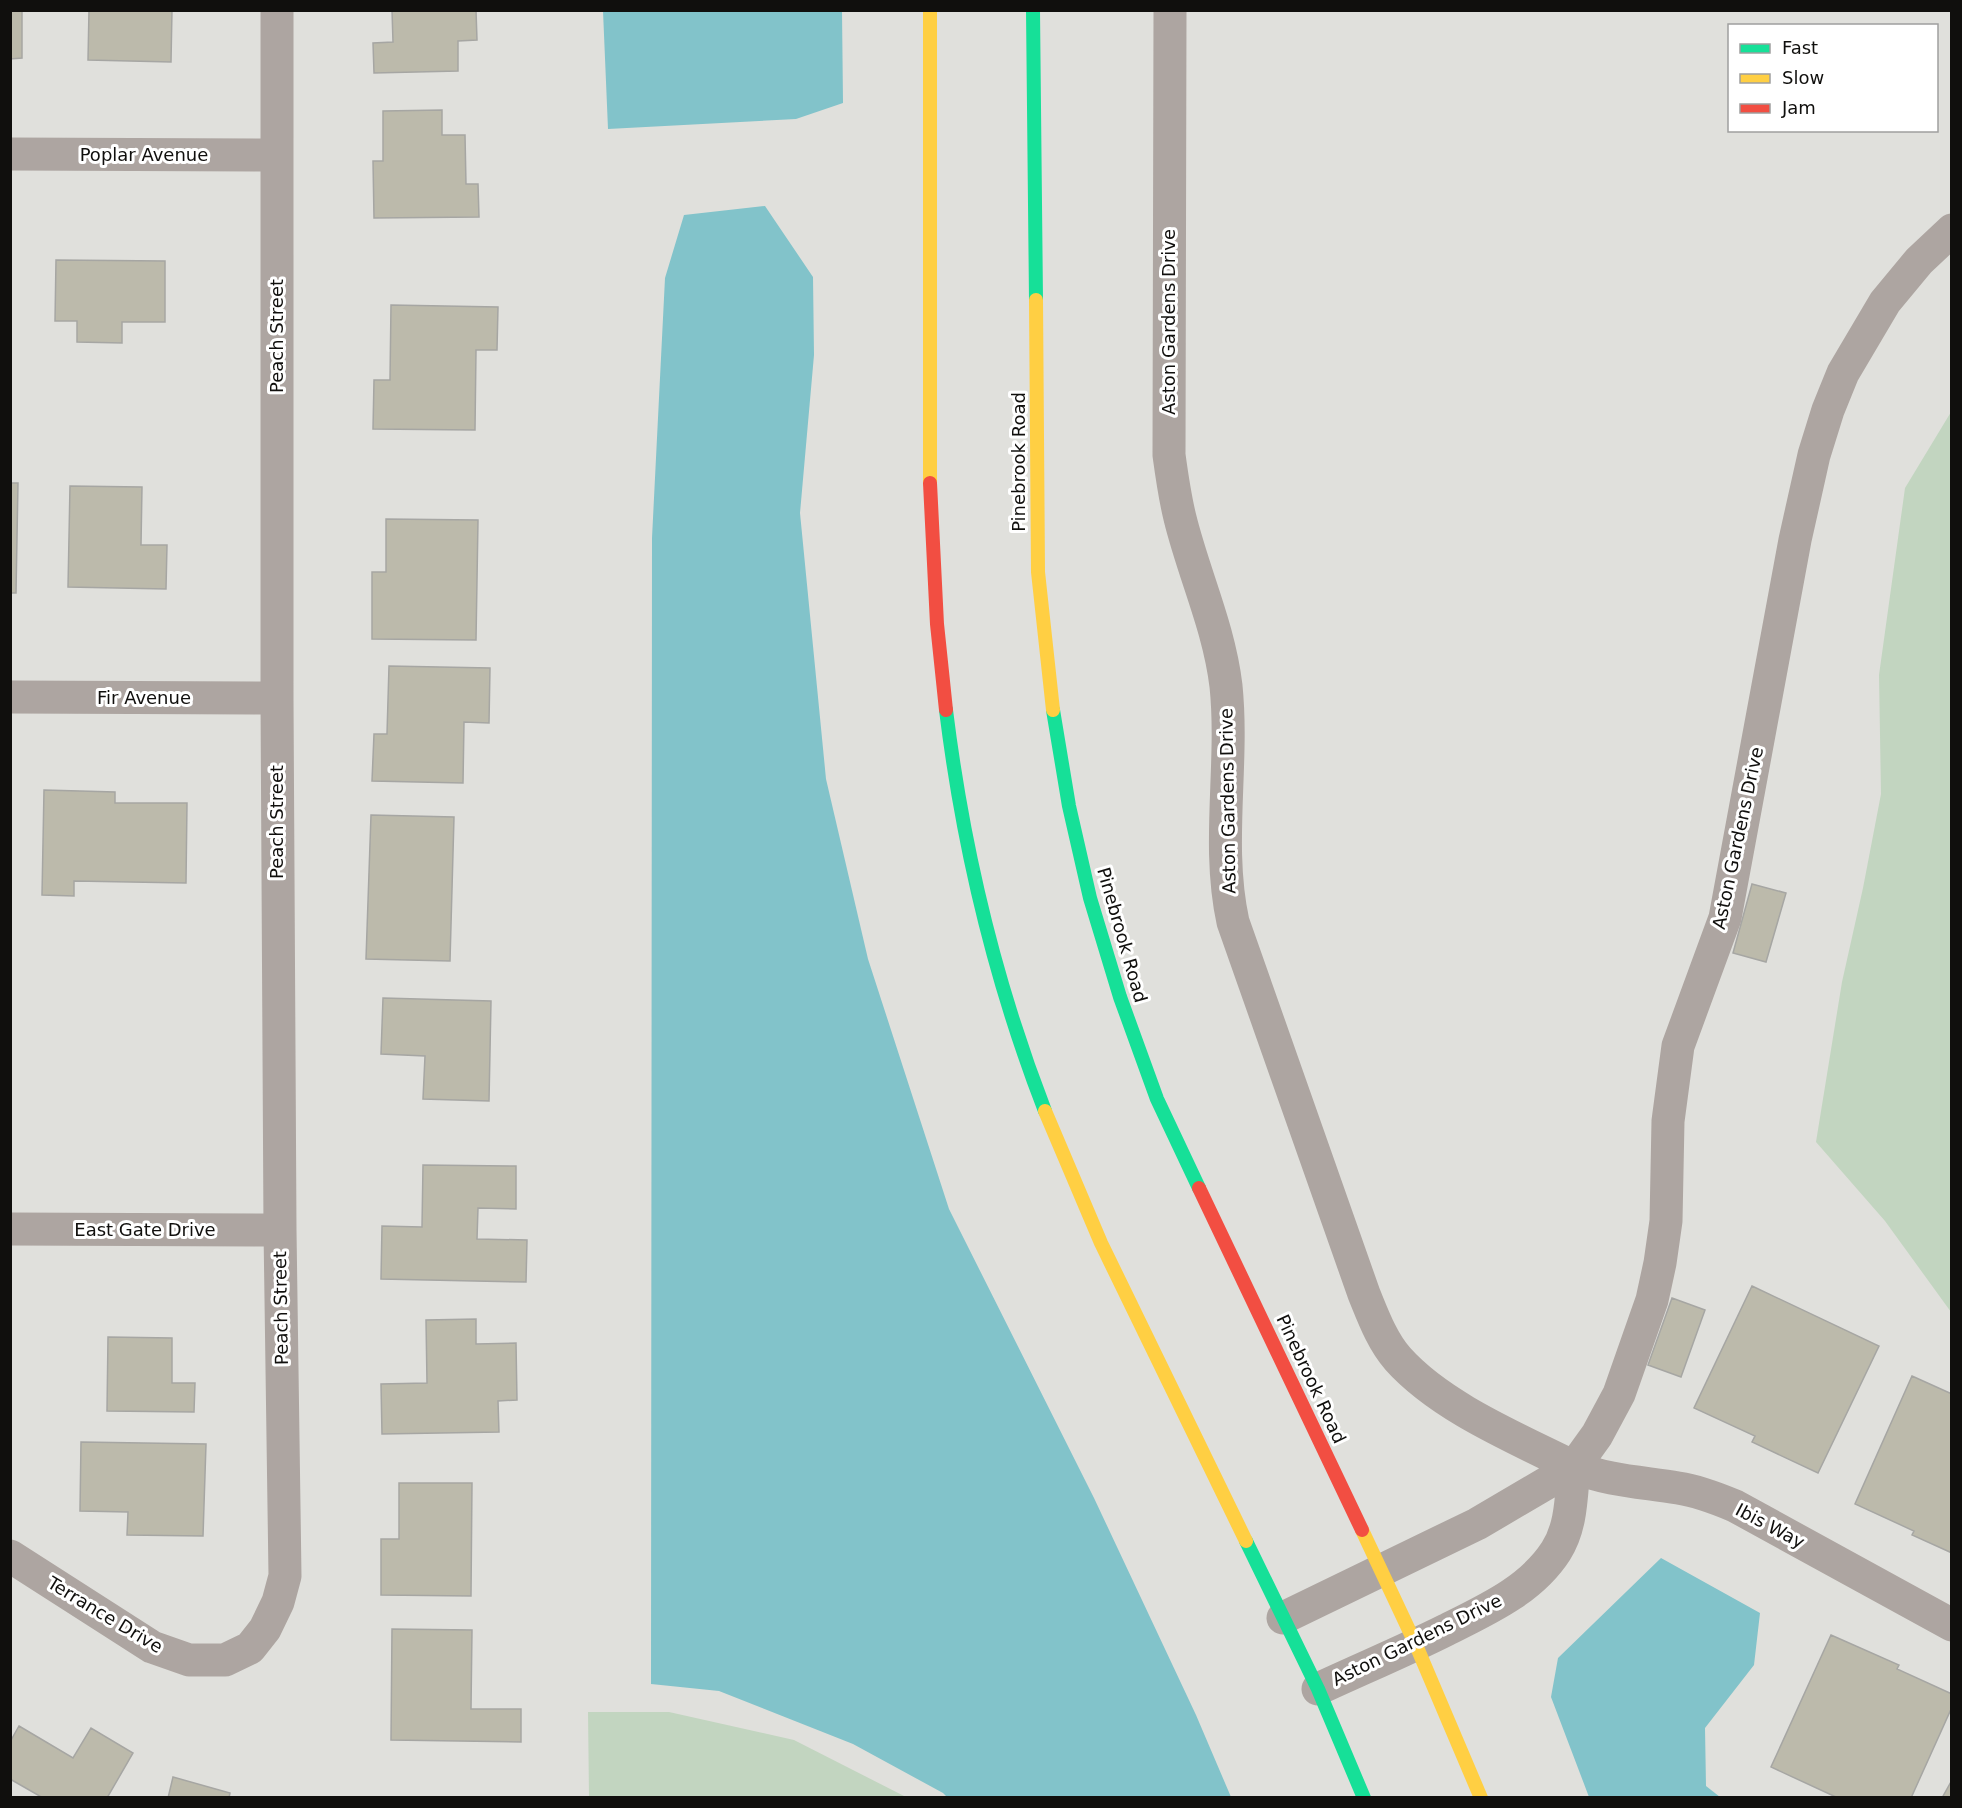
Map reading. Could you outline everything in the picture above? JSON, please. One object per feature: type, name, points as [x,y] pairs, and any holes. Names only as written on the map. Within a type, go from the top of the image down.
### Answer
[{"type":"street","name":"Peach Street","points":[[265,1629],[278,1602],[285,1576],[280,1230],[277,698],[277,10]]},
{"type":"street","points":[[930,10],[930,501],[933,575],[937,637],[951,757],[971,863],[1003,989],[1030,1069],[1083,1205],[1318,1689],[1364,1797]]},
{"type":"street","name":"Pinebrook Road","points":[[1033,10],[1038,573],[1054,719],[1072,818],[1090,898],[1120,997],[1158,1099],[1416,1645],[1481,1797]]},
{"type":"street","name":"Aston Gardens Drive","points":[[1170,10],[1169,455],[1180,520],[1214,622],[1226,684],[1228,716],[1225,867],[1227,896],[1233,922],[1364,1294],[1378,1327],[1396,1358],[1421,1382],[1475,1418],[1574,1467]]},
{"type":"street","name":"Poplar Avenue","points":[[10,154],[277,155]]},
{"type":"street","name":"Aston Gardens Drive","points":[[1283,1618],[1477,1524],[1574,1467],[1597,1435],[1619,1394],[1652,1300],[1660,1263],[1666,1221],[1668,1121],[1678,1046],[1725,918],[1795,540],[1814,455],[1828,410],[1843,373],[1886,302],[1919,261],[1952,230]]},
{"type":"street","name":"Fir Avenue","points":[[10,697],[277,698]]},
{"type":"street","name":"East Gate Drive","points":[[10,1229],[280,1230]]},
{"type":"street","name":"Aston Gardens Drive","points":[[1318,1689],[1478,1614],[1522,1587],[1556,1551],[1566,1529],[1574,1467]]},
{"type":"street","name":"Ibis Way","points":[[1574,1467],[1593,1475],[1619,1481],[1678,1488],[1704,1494],[1735,1506],[1952,1625]]},
{"type":"street","name":"Terrance Drive","points":[[10,1556],[152,1647],[189,1660],[225,1660],[250,1648],[265,1629]]},
{"type":"green space","points":[[1951,412],[1951,1312],[1885,1221],[1816,1142],[1842,982],[1881,794],[1879,675],[1905,488]]},
{"type":"green space","points":[[588,1712],[669,1712],[794,1740],[906,1797],[589,1797]]},
{"type":"water","points":[[603,11],[842,11],[843,103],[796,119],[608,129]]},
{"type":"water","points":[[765,206],[813,277],[814,355],[800,513],[826,779],[868,959],[949,1209],[1094,1498],[1196,1715],[1231,1797],[947,1797],[853,1744],[719,1691],[651,1684],[652,538],[665,278],[684,215]]},
{"type":"water","points":[[1661,1558],[1760,1613],[1754,1665],[1705,1728],[1706,1786],[1720,1797],[1589,1797],[1551,1697],[1558,1658]]},
{"type":"building","points":[[10,10],[22,10],[22,58],[10,59]]},
{"type":"building","points":[[89,10],[172,10],[171,62],[88,60]]},
{"type":"building","points":[[392,10],[476,10],[477,40],[458,41],[458,71],[374,73],[373,43],[393,42]]},
{"type":"building","points":[[442,110],[442,135],[465,135],[466,184],[478,184],[479,217],[374,218],[373,161],[383,161],[383,111]]},
{"type":"building","points":[[56,260],[165,261],[165,322],[122,322],[122,343],[77,342],[77,321],[55,321]]},
{"type":"building","points":[[391,305],[498,307],[497,350],[476,350],[475,430],[373,429],[374,380],[390,380]]},
{"type":"building","points":[[10,483],[18,483],[16,593],[10,593]]},
{"type":"building","points":[[70,486],[142,487],[141,545],[167,545],[166,589],[68,587]]},
{"type":"building","points":[[386,519],[478,520],[476,640],[372,639],[372,572],[386,572]]},
{"type":"building","points":[[389,666],[490,668],[489,723],[464,722],[463,783],[372,781],[374,734],[387,734]]},
{"type":"building","points":[[44,790],[115,792],[115,803],[187,803],[186,883],[74,881],[74,896],[42,895]]},
{"type":"building","points":[[371,815],[454,817],[450,961],[366,959]]},
{"type":"building","points":[[1752,884],[1786,893],[1766,962],[1733,953]]},
{"type":"building","points":[[383,998],[491,1001],[489,1101],[423,1099],[425,1056],[381,1054]]},
{"type":"building","points":[[423,1165],[516,1166],[516,1209],[478,1208],[477,1239],[527,1240],[526,1282],[381,1279],[382,1226],[422,1227]]},
{"type":"building","points":[[1752,1286],[1879,1346],[1818,1473],[1752,1442],[1755,1436],[1694,1408]]},
{"type":"building","points":[[1672,1298],[1705,1310],[1681,1377],[1648,1365]]},
{"type":"building","points":[[476,1319],[476,1344],[516,1343],[517,1400],[498,1401],[499,1432],[382,1434],[381,1384],[427,1383],[426,1320]]},
{"type":"building","points":[[108,1337],[172,1338],[172,1383],[195,1383],[194,1412],[107,1411]]},
{"type":"building","points":[[1912,1376],[1952,1394],[1952,1553],[1912,1535],[1914,1531],[1855,1504]]},
{"type":"building","points":[[81,1442],[206,1444],[203,1536],[127,1535],[128,1512],[80,1511]]},
{"type":"building","points":[[399,1483],[472,1483],[471,1596],[381,1595],[381,1539],[399,1539]]},
{"type":"building","points":[[392,1629],[472,1630],[471,1709],[521,1709],[521,1742],[391,1740]]},
{"type":"building","points":[[1831,1635],[1899,1665],[1897,1669],[1952,1694],[1952,1707],[1911,1798],[1838,1798],[1771,1767]]},
{"type":"building","points":[[19,1726],[73,1758],[91,1728],[133,1753],[107,1798],[43,1798],[10,1779],[10,1742]]},
{"type":"building","points":[[173,1777],[230,1793],[229,1798],[168,1798]]},
{"type":"building","points":[[1952,1780],[1952,1798],[1942,1798]]},
{"type":"traffic: fast","points":[[1033,10],[1036,300]]},
{"type":"traffic: fast","points":[[946,710],[962,813],[983,914],[1011,1013],[1045,1111]]},
{"type":"traffic: fast","points":[[1053,710],[1069,806],[1090,898],[1120,997],[1157,1099],[1199,1188]]},
{"type":"traffic: fast","points":[[1246,1541],[1318,1689],[1364,1798]]},
{"type":"traffic: slow","points":[[930,10],[930,483]]},
{"type":"traffic: slow","points":[[1036,300],[1038,572],[1053,710]]},
{"type":"traffic: slow","points":[[1045,1111],[1101,1243],[1246,1541]]},
{"type":"traffic: slow","points":[[1362,1530],[1416,1645],[1481,1798]]},
{"type":"traffic: jam","points":[[930,483],[937,624],[946,710]]},
{"type":"traffic: jam","points":[[1199,1188],[1362,1530]]}]
